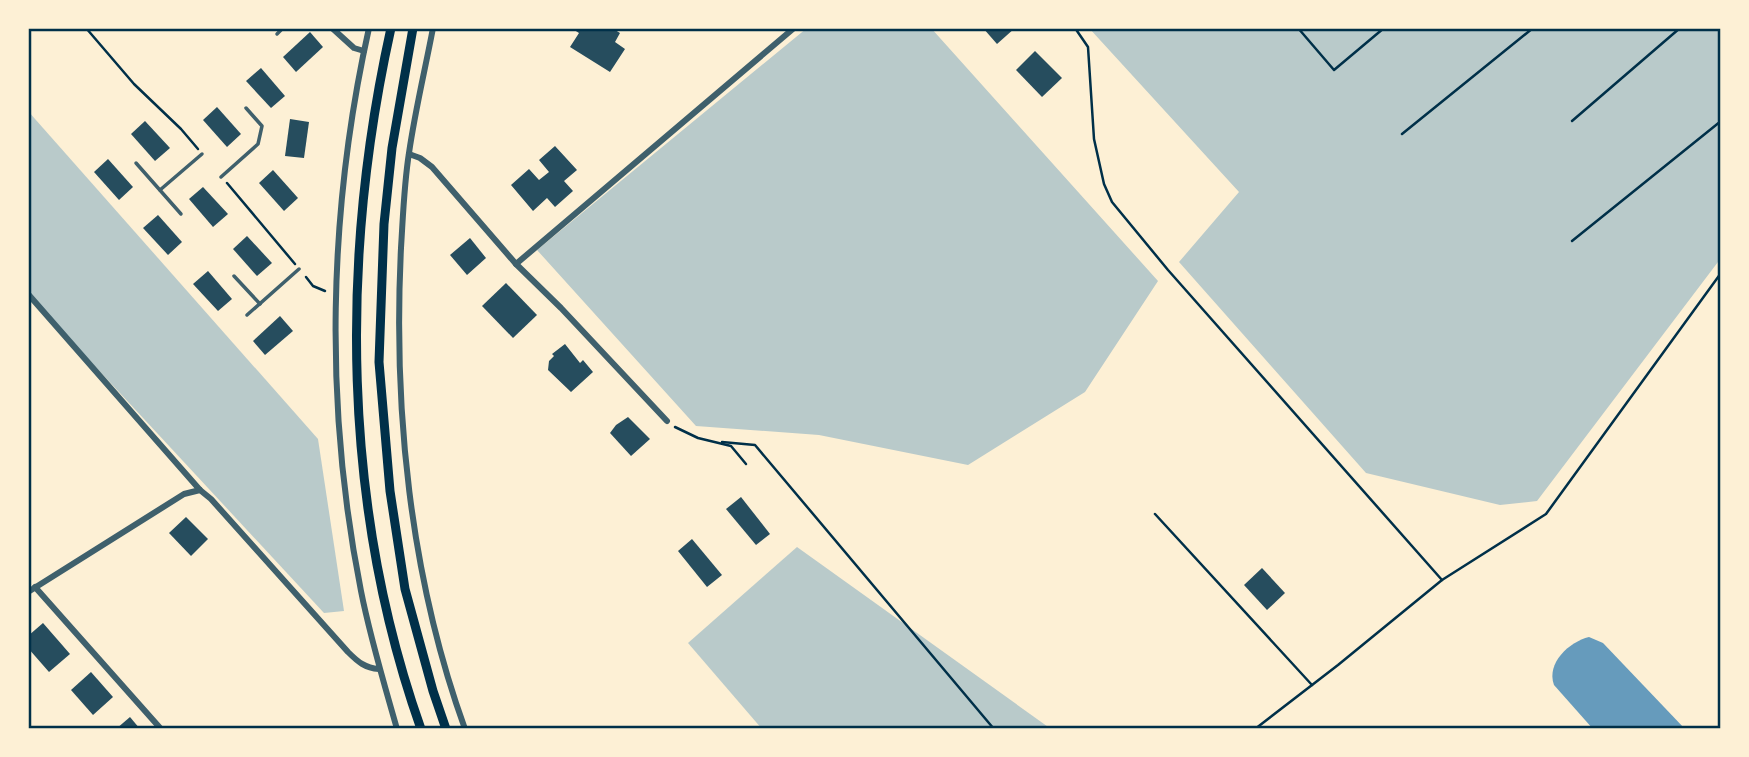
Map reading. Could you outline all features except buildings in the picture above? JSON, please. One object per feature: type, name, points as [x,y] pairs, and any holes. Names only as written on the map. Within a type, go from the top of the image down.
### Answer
[{"type":"main road","points":[[391,28],[370,144],[361,222],[356,362],[366,493],[382,590],[410,698],[421,729]]},
{"type":"main road","points":[[413,28],[392,148],[384,224],[379,362],[390,491],[405,589],[446,729]]},
{"type":"street","points":[[332,28],[343,40],[364,51]]},
{"type":"street","points":[[369,28],[345,164],[335,293],[337,394],[345,490],[361,591],[379,669],[397,729]]},
{"type":"street","points":[[433,28],[409,154],[399,294],[399,366],[409,488],[425,588],[451,690],[465,729]]},
{"type":"street","points":[[516,264],[794,28]]},
{"type":"street","points":[[409,154],[432,166],[516,264],[562,308],[667,421]]},
{"type":"street","points":[[28,294],[200,490],[348,652],[358,662],[369,668],[379,669]]},
{"type":"street","points":[[28,592],[184,495],[200,490]]},
{"type":"street","points":[[35,587],[161,729]]},
{"type":"lane","points":[[277,34],[283,28]]},
{"type":"lane","points":[[221,177],[258,144],[262,126],[246,108]]},
{"type":"lane","points":[[160,190],[202,154]]},
{"type":"lane","points":[[136,163],[181,215]]},
{"type":"lane","points":[[247,315],[299,269]]},
{"type":"lane","points":[[234,276],[260,304]]},
{"type":"path","points":[[86,28],[134,84],[181,128],[202,154]]},
{"type":"path","points":[[1074,28],[1088,47],[1094,139],[1104,184],[1112,202],[1168,270],[1442,580]]},
{"type":"path","points":[[1298,28],[1334,70],[1384,28]]},
{"type":"path","points":[[1402,134],[1532,28]]},
{"type":"path","points":[[1573,121],[1680,28]]},
{"type":"path","points":[[1572,241],[1721,121]]},
{"type":"path","points":[[221,177],[313,285],[335,293]]},
{"type":"path","points":[[1255,729],[1442,580],[1546,514],[1721,273]]},
{"type":"path","points":[[667,421],[681,432],[698,438],[755,445],[994,729]]},
{"type":"path","points":[[722,442],[731,446],[746,464]]},
{"type":"path","points":[[1155,514],[1312,685]]},
{"type":"shaded area","points":[[807,28],[931,28],[1158,281],[1085,392],[968,465],[819,435],[696,426],[537,250]]},
{"type":"shaded area","points":[[1089,28],[1721,28],[1721,258],[1537,501],[1500,505],[1366,473],[1179,262],[1239,192]]},
{"type":"shaded area","points":[[28,111],[318,439],[344,611],[324,613],[28,294]]},
{"type":"shaded area","points":[[797,547],[1051,729],[762,729],[688,643]]},
{"type":"water","points":[[1589,637],[1603,643],[1685,729],[1593,729],[1554,685],[1552,677],[1556,661],[1561,655],[1574,644]]}]
